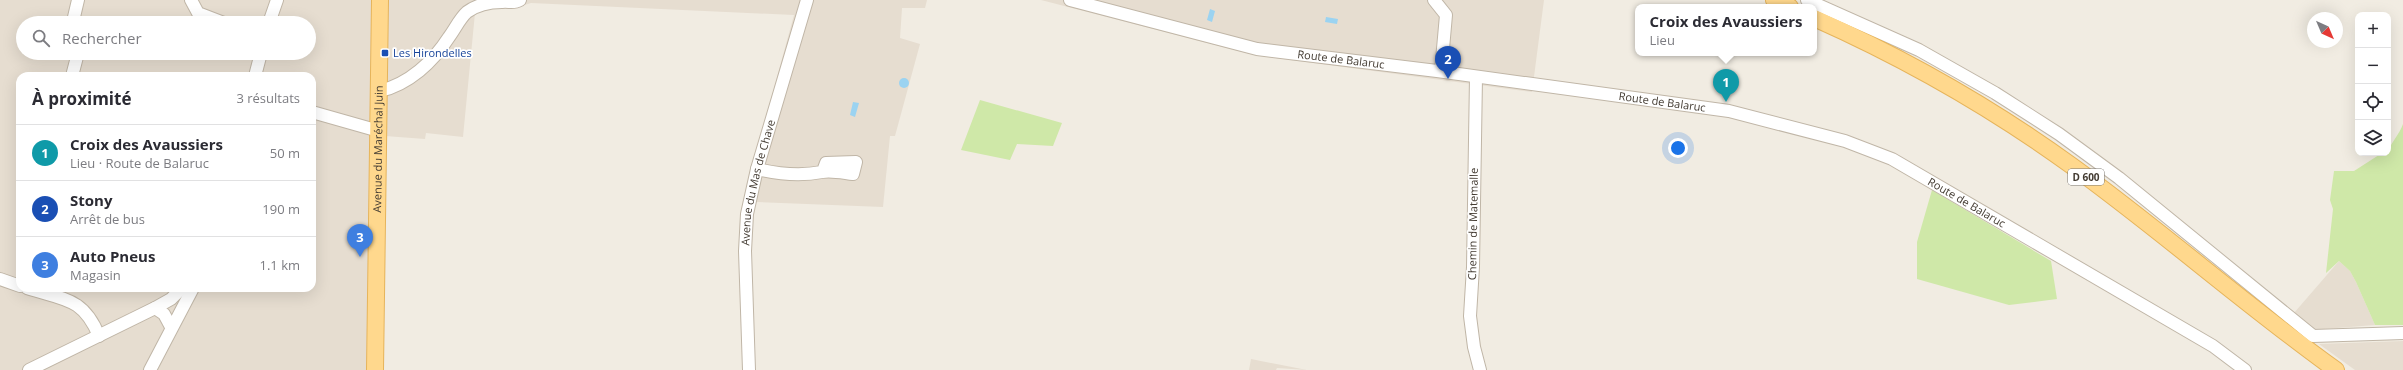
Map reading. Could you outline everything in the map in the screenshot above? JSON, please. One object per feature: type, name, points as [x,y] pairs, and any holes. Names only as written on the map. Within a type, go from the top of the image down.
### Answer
[{"type":"main road","name":"Avenue du Maréchal Juin","points":[[375,370],[380,91],[380,0]]},
{"type":"main road","name":"D 600","points":[[1817,19],[1888,54],[1940,83],[2042,146],[2168,238],[2336,370]]},
{"type":"street","points":[[74,16],[78,0]]},
{"type":"street","points":[[192,0],[198,13],[206,16]]},
{"type":"street","points":[[271,16],[277,0]]},
{"type":"street","points":[[380,91],[414,75],[427,64],[439,52],[466,13],[479,4],[503,1],[515,3],[520,0]]},
{"type":"street","name":"Avenue du Mas de Chave","points":[[749,370],[745,228],[758,169],[807,0]]},
{"type":"street","name":"Route de Balaruc","points":[[1070,0],[1103,4],[1257,49],[1441,71],[1729,111],[1845,141],[1881,153],[2213,346],[2245,370]]},
{"type":"street","points":[[1434,0],[1446,15],[1441,71]]},
{"type":"street","points":[[1817,4],[1919,50],[1995,93],[2059,134],[2120,178],[2313,336],[2403,333]]},
{"type":"street","points":[[73,72],[76,60]]},
{"type":"street","points":[[256,72],[259,60]]},
{"type":"street","name":"Chemin de Matemalle","points":[[1476,77],[1473,267],[1470,316],[1474,347],[1480,370]]},
{"type":"street","points":[[316,113],[379,131]]},
{"type":"street","points":[[758,169],[768,172],[815,175],[823,171]]},
{"type":"street","points":[[0,279],[16,285]]},
{"type":"street","points":[[39,292],[82,307],[92,318],[99,336]]},
{"type":"street","points":[[29,370],[155,308],[178,292]]},
{"type":"street","points":[[150,370],[191,292]]},
{"type":"street","points":[[155,308],[164,314],[171,328]]},
{"type":"shaded area","points":[[0,0],[927,0],[925,8],[902,8],[900,38],[920,44],[895,136],[890,136],[883,207],[756,202],[744,198],[794,15],[531,3],[515,8],[486,8],[475,13],[463,137],[426,133],[425,139],[385,136],[383,370],[0,370]]},
{"type":"shaded area","points":[[1041,0],[1544,0],[1532,92],[1254,55]]},
{"type":"shaded area","points":[[2339,261],[2350,271],[2375,325],[2311,330],[2294,313]]},
{"type":"shaded area","points":[[2403,341],[2403,370],[2355,370],[2319,344]]},
{"type":"shaded area","points":[[1251,359],[1307,370],[1277,368],[1276,370],[1249,370]]},
{"type":"green space","points":[[980,100],[1062,123],[1053,146],[1017,144],[1010,160],[961,150]]},
{"type":"green space","points":[[2403,124],[2403,325],[2375,325],[2350,271],[2339,261],[2326,273],[2333,209],[2330,200],[2334,171],[2354,171],[2377,156],[2391,156],[2391,145]]},
{"type":"green space","points":[[1932,190],[2051,261],[2057,299],[2009,305],[1917,279],[1917,242]]},
{"type":"water","points":[[1210,9],[1215,11],[1212,22],[1207,20]]},
{"type":"water","points":[[1326,17],[1338,19],[1337,24],[1325,22]]},
{"type":"water","points":[[904,78],[909,83],[904,88],[899,83]]},
{"type":"water","points":[[853,102],[859,103],[855,117],[850,115]]},
{"type":"place","name":"Les Hirondelles","points":[[385,53]]},
{"type":"place","name":"Stony","points":[[1448,79]]},
{"type":"place","name":"Croix des Avaussiers","points":[[1726,102]]},
{"type":"place","name":"Auto Pneus","points":[[360,257]]}]
